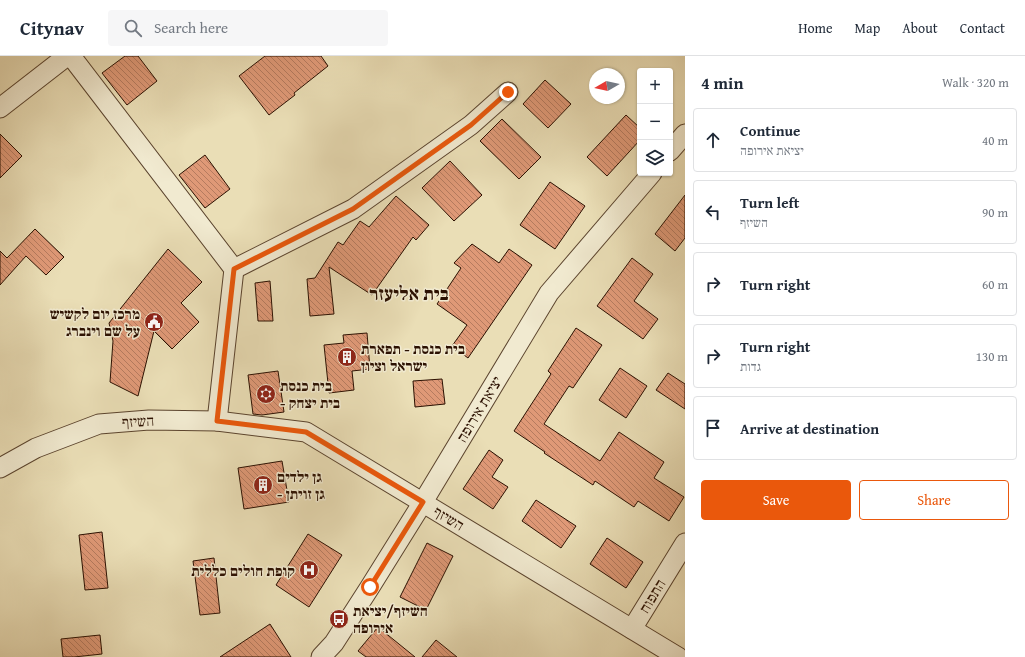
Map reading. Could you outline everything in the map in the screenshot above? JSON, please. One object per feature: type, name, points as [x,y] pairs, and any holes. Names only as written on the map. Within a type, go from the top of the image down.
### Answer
[{"type":"street","points":[[0,108],[67,56]]},
{"type":"street","points":[[71,56],[234,269],[217,421]]},
{"type":"street","points":[[234,269],[353,209],[471,125],[508,92]]},
{"type":"street","points":[[673,148],[685,134]]},
{"type":"street","name":"יציאת אירופה","points":[[322,657],[334,643],[423,502],[550,293],[649,176]]},
{"type":"street","name":"השיזף","points":[[0,468],[36,448],[99,424],[149,420],[217,421],[306,432],[678,657]]},
{"type":"street","name":"התפוח","points":[[632,629],[685,543]]},
{"type":"building","points":[[125,56],[138,56],[157,81],[127,105],[102,73]]},
{"type":"building","points":[[265,56],[321,56],[328,66],[294,93],[295,95],[269,115],[239,76]]},
{"type":"building","points":[[545,80],[571,104],[548,128],[523,104]]},
{"type":"building","points":[[626,115],[637,125],[637,143],[607,176],[587,157]]},
{"type":"building","points":[[502,119],[541,157],[519,179],[480,141]]},
{"type":"building","points":[[0,134],[22,156],[0,178]]},
{"type":"building","points":[[205,155],[230,189],[205,208],[179,175]]},
{"type":"building","points":[[450,161],[482,195],[454,221],[422,188]]},
{"type":"building","points":[[550,182],[585,206],[555,249],[520,225]]},
{"type":"building","points":[[685,195],[685,238],[675,251],[655,234]]},
{"type":"building","points":[[396,196],[429,225],[416,240],[413,237],[372,295],[329,267],[334,314],[310,316],[307,279],[315,278],[338,242],[343,245],[360,221],[369,227]]},
{"type":"building","points":[[35,229],[64,257],[46,275],[26,256],[0,285],[0,251],[7,258]]},
{"type":"building","points":[[472,244],[499,263],[509,249],[532,265],[468,358],[452,346],[467,325],[437,304],[461,268],[454,263]]},
{"type":"building","name":"מרכז יום לקשיש על שם וינברג","points":[[168,249],[202,282],[181,303],[199,322],[172,349],[154,331],[138,396],[110,382],[113,341],[109,323]]},
{"type":"building","points":[[632,258],[653,274],[634,301],[658,319],[643,339],[597,306]]},
{"type":"building","points":[[270,281],[273,321],[258,321],[255,283]]},
{"type":"building","points":[[576,328],[602,345],[573,388],[569,386],[544,424],[600,461],[619,432],[664,462],[654,478],[684,497],[669,521],[638,501],[634,507],[595,481],[593,485],[544,453],[545,452],[514,431],[551,374],[548,371]]},
{"type":"building","name":"בית כנסת - תפארת ישראל וציון","points":[[367,333],[370,369],[352,371],[354,390],[329,393],[324,345],[344,343],[343,335]]},
{"type":"building","points":[[620,368],[647,386],[626,418],[599,400]]},
{"type":"building","name":"בית כנסת - בית יצחק","points":[[278,371],[284,412],[262,415],[253,414],[248,375]]},
{"type":"building","points":[[668,373],[685,384],[685,409],[656,390]]},
{"type":"building","points":[[442,379],[445,404],[415,407],[413,381]]},
{"type":"building","points":[[489,450],[503,460],[492,477],[508,487],[493,509],[463,489]]},
{"type":"building","name":"גן ילדים - גן זויתן","points":[[282,461],[289,502],[244,509],[238,468]]},
{"type":"building","points":[[536,500],[576,526],[561,548],[522,521]]},
{"type":"building","points":[[102,532],[108,588],[85,590],[79,535]]},
{"type":"building","name":"קופת חולים כללית","points":[[308,534],[342,555],[309,607],[276,585]]},
{"type":"building","points":[[607,538],[643,562],[626,588],[590,564]]},
{"type":"building","points":[[427,543],[453,556],[426,610],[400,597]]},
{"type":"building","points":[[214,558],[220,613],[200,615],[193,561]]},
{"type":"building","points":[[270,624],[291,657],[220,657]]},
{"type":"building","points":[[378,627],[415,657],[366,657],[358,651]]},
{"type":"building","points":[[100,635],[102,654],[63,657],[61,639]]},
{"type":"building","points":[[436,640],[457,657],[422,657]]},
{"type":"place","name":"מרכז יום לקשיש על שם וינברג","points":[[154,322]]},
{"type":"place","name":"בית כנסת - תפארת ישראל וציון","points":[[347,357]]},
{"type":"place","name":"בית כנסת - בית יצחק","points":[[266,394]]},
{"type":"place","name":"גן ילדים - גן זויתן","points":[[263,485]]},
{"type":"place","name":"קופת חולים כללית","points":[[309,570]]},
{"type":"place","name":"השיזף/יציאת אירופה","points":[[339,619]]},
{"type":"district","name":"בית אליעזר","points":[[409,293]]},
{"type":"route","points":[[370,587],[423,502],[306,432],[217,421],[234,269],[353,209],[471,125],[508,92]]}]
